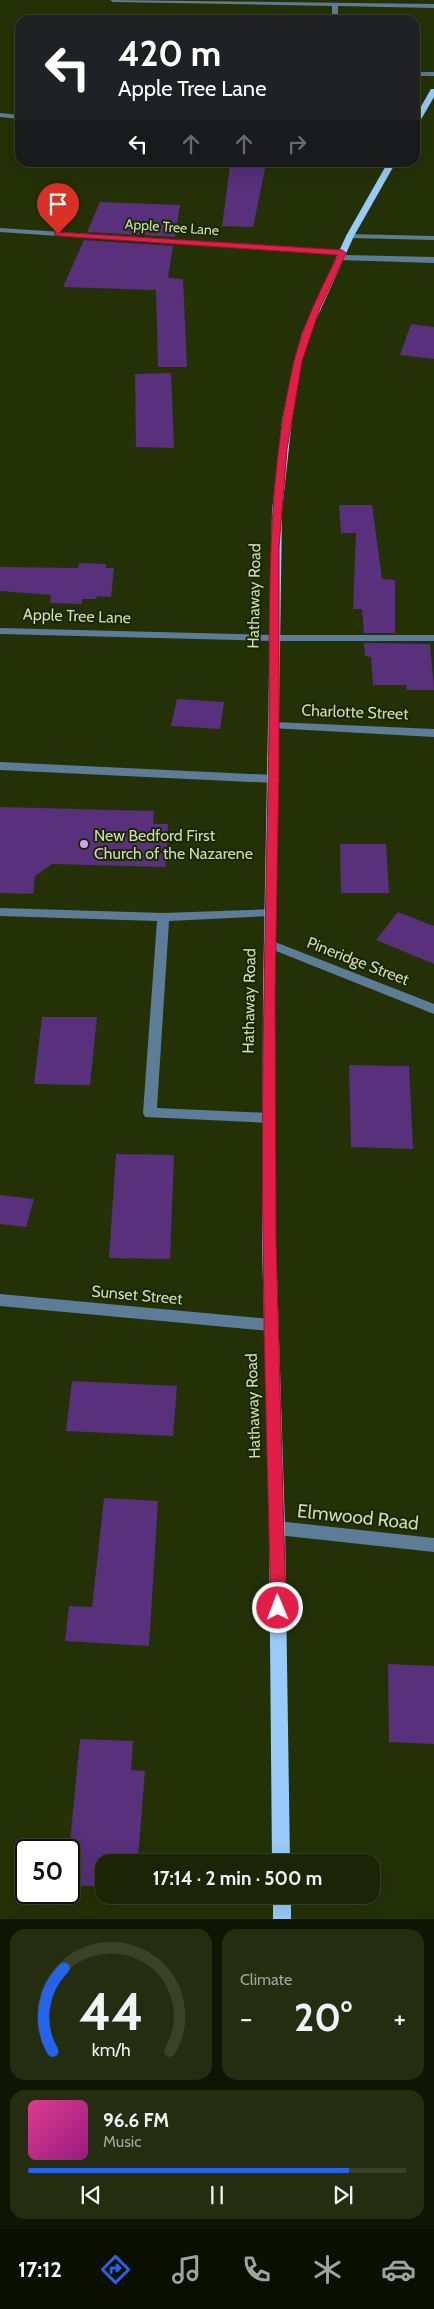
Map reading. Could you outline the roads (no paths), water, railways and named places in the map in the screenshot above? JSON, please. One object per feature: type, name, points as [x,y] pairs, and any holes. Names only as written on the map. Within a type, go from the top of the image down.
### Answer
[{"type":"main road","points":[[420,115],[434,91]]},
{"type":"main road","name":"Hathaway Road","points":[[281,1854],[277,1528],[270,1325],[269,1118],[277,511],[290,405],[306,333],[350,236],[389,167]]},
{"type":"main road","points":[[282,1904],[282,1919]]},
{"type":"street","points":[[113,0],[434,6]]},
{"type":"street","points":[[335,4],[335,15]]},
{"type":"street","points":[[420,74],[434,74]]},
{"type":"street","points":[[0,116],[15,117]]},
{"type":"street","name":"Apple Tree Lane","points":[[0,230],[434,260]]},
{"type":"street","points":[[350,236],[434,238]]},
{"type":"street","name":"Apple Tree Lane","points":[[0,631],[274,638],[434,638]]},
{"type":"street","name":"Charlotte Street","points":[[274,726],[434,733]]},
{"type":"street","points":[[0,766],[274,779]]},
{"type":"street","points":[[0,912],[163,918],[271,912]]},
{"type":"street","points":[[163,918],[150,1114],[269,1118]]},
{"type":"street","name":"Pineridge Street","points":[[270,944],[434,1009]]},
{"type":"street","name":"Sunset Street","points":[[0,1300],[270,1325]]},
{"type":"street","name":"Elmwood Road","points":[[277,1528],[434,1545]]},
{"type":"place","name":"New Bedford First Church of the Nazarene","points":[[84,844]]}]
